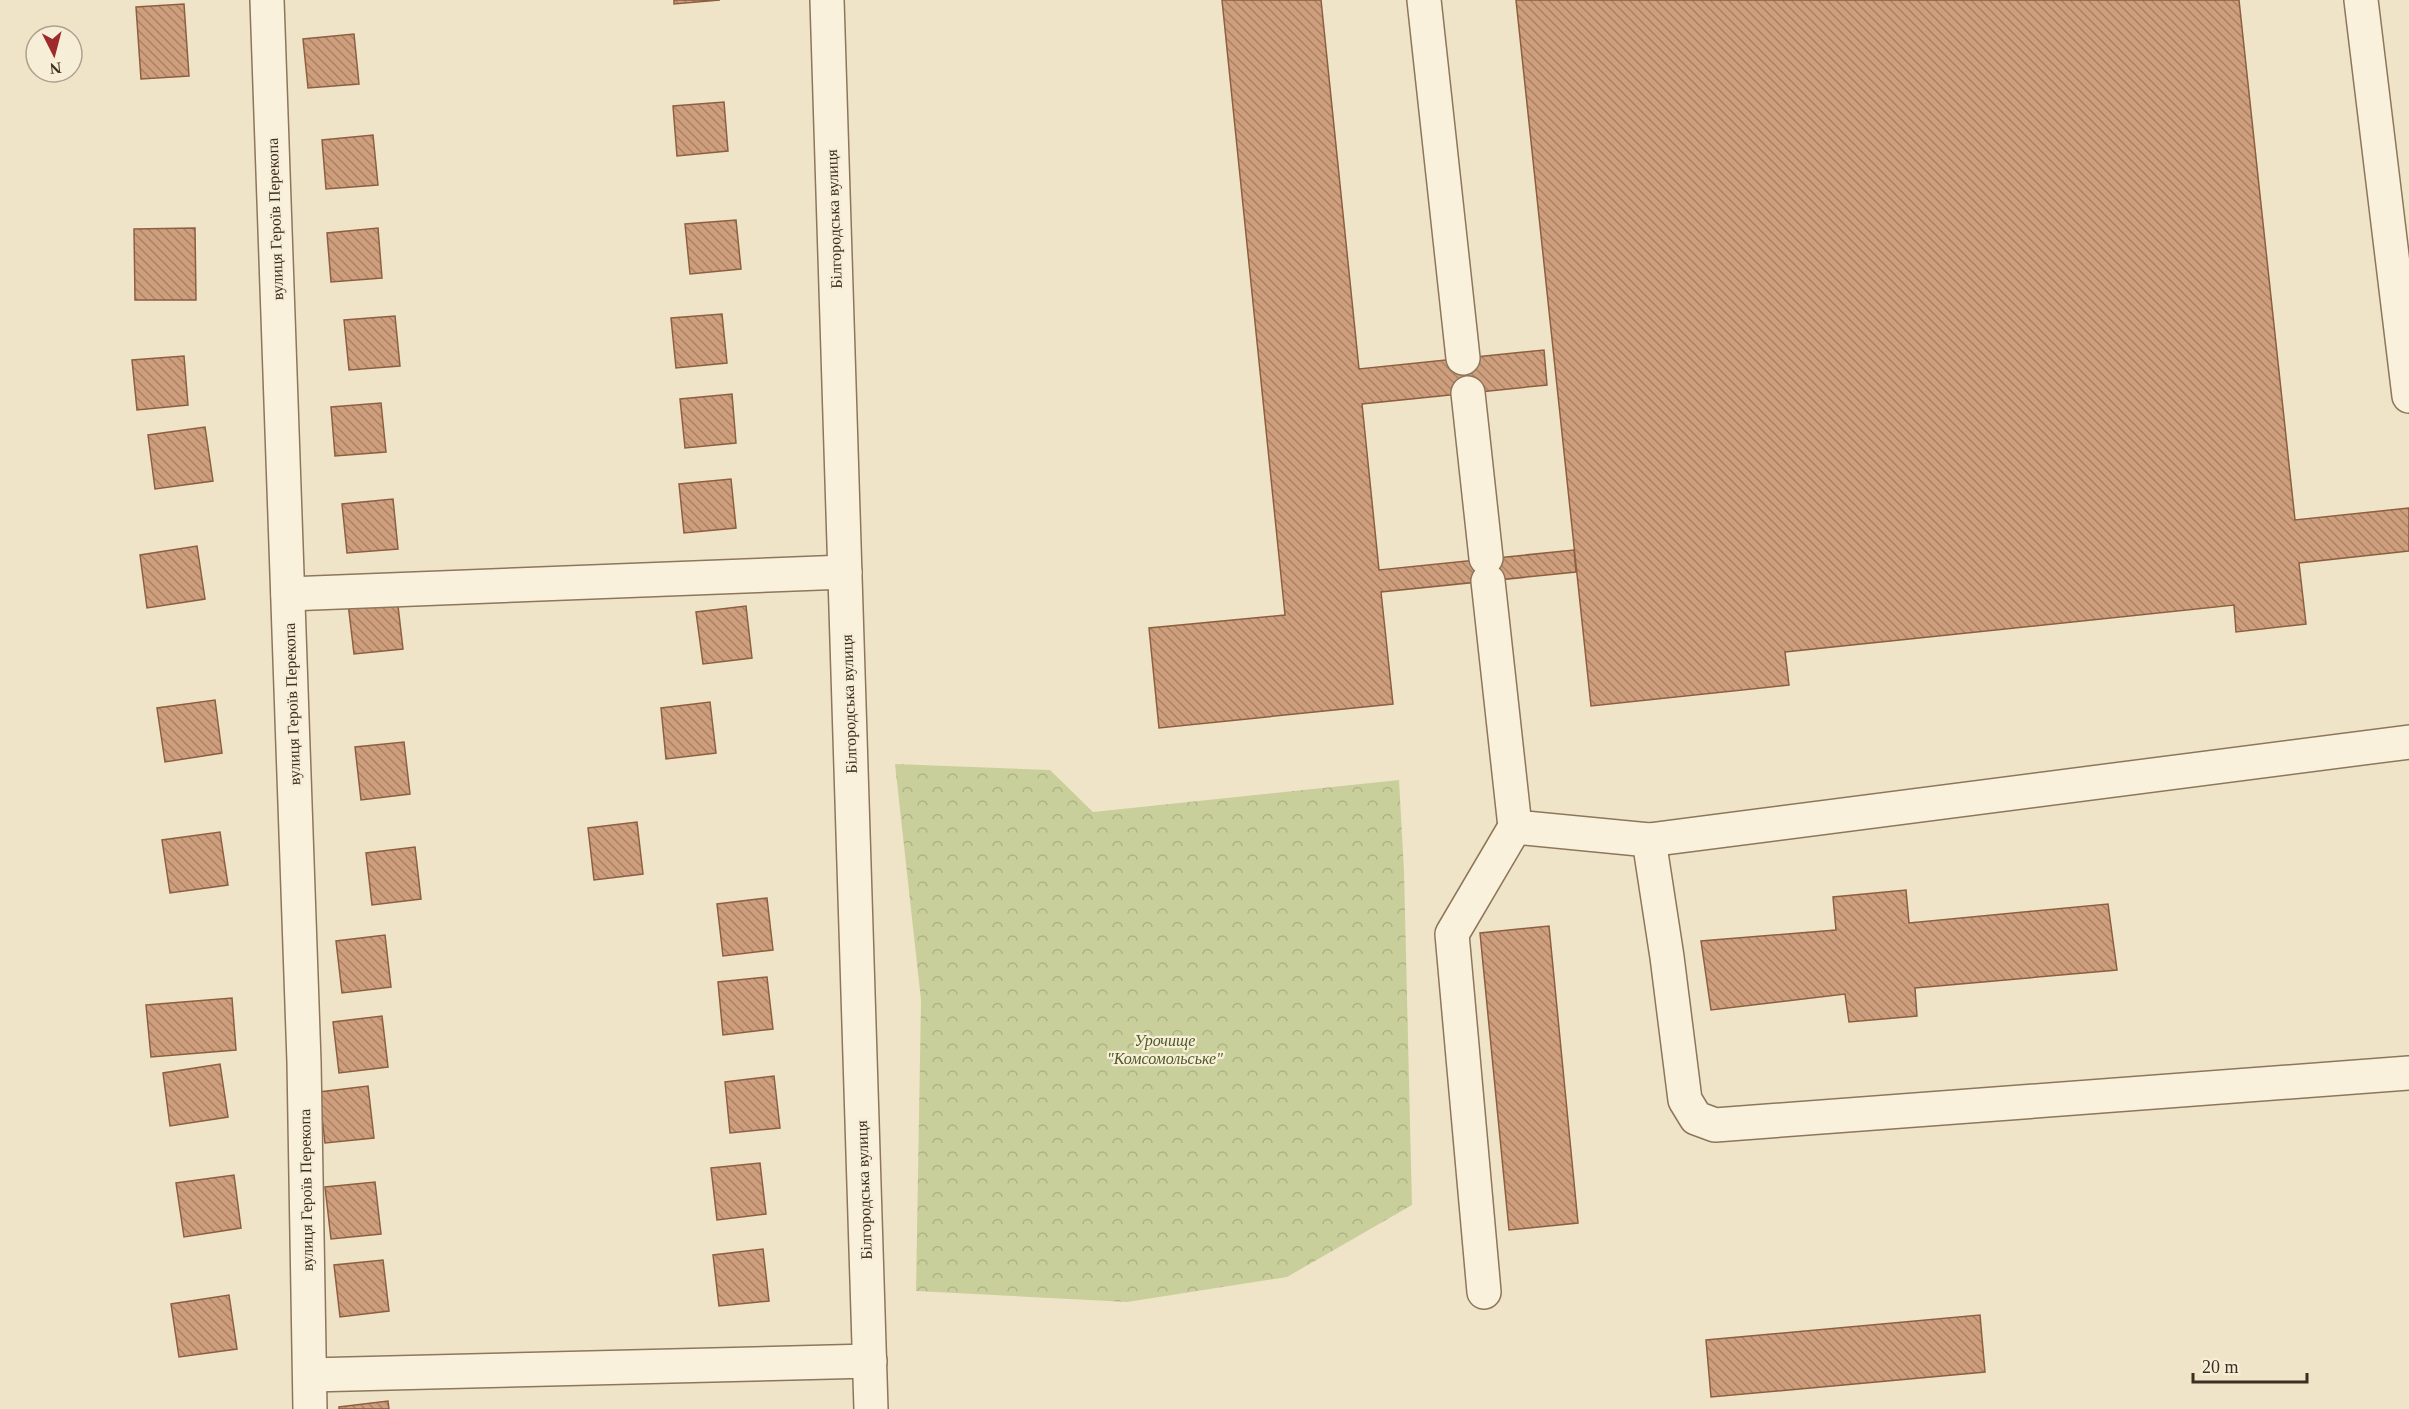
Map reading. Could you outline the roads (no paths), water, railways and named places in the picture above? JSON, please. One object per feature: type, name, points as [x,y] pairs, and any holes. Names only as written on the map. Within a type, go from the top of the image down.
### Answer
[{"type":"street","name":"вулиця Героїв Перекопа","points":[[267,0],[303,1050],[310,1409]]},
{"type":"street","name":"Білгородська вулиця","points":[[827,0],[871,1409]]},
{"type":"street","points":[[1424,0],[1463,358]]},
{"type":"street","points":[[2361,0],[2409,396]]},
{"type":"street","points":[[1467,393],[1515,827],[1452,934],[1484,1292]]},
{"type":"street","points":[[288,594],[845,572]]},
{"type":"street","points":[[1515,827],[1649,840],[2409,742]]},
{"type":"street","points":[[1649,840],[1685,1100],[1696,1118],[1715,1125],[2409,1073]]},
{"type":"street","points":[[309,1375],[870,1360]]},
{"type":"park label","name":"Урочище \"Комсомольське\"","points":[[1165,1049]]}]
